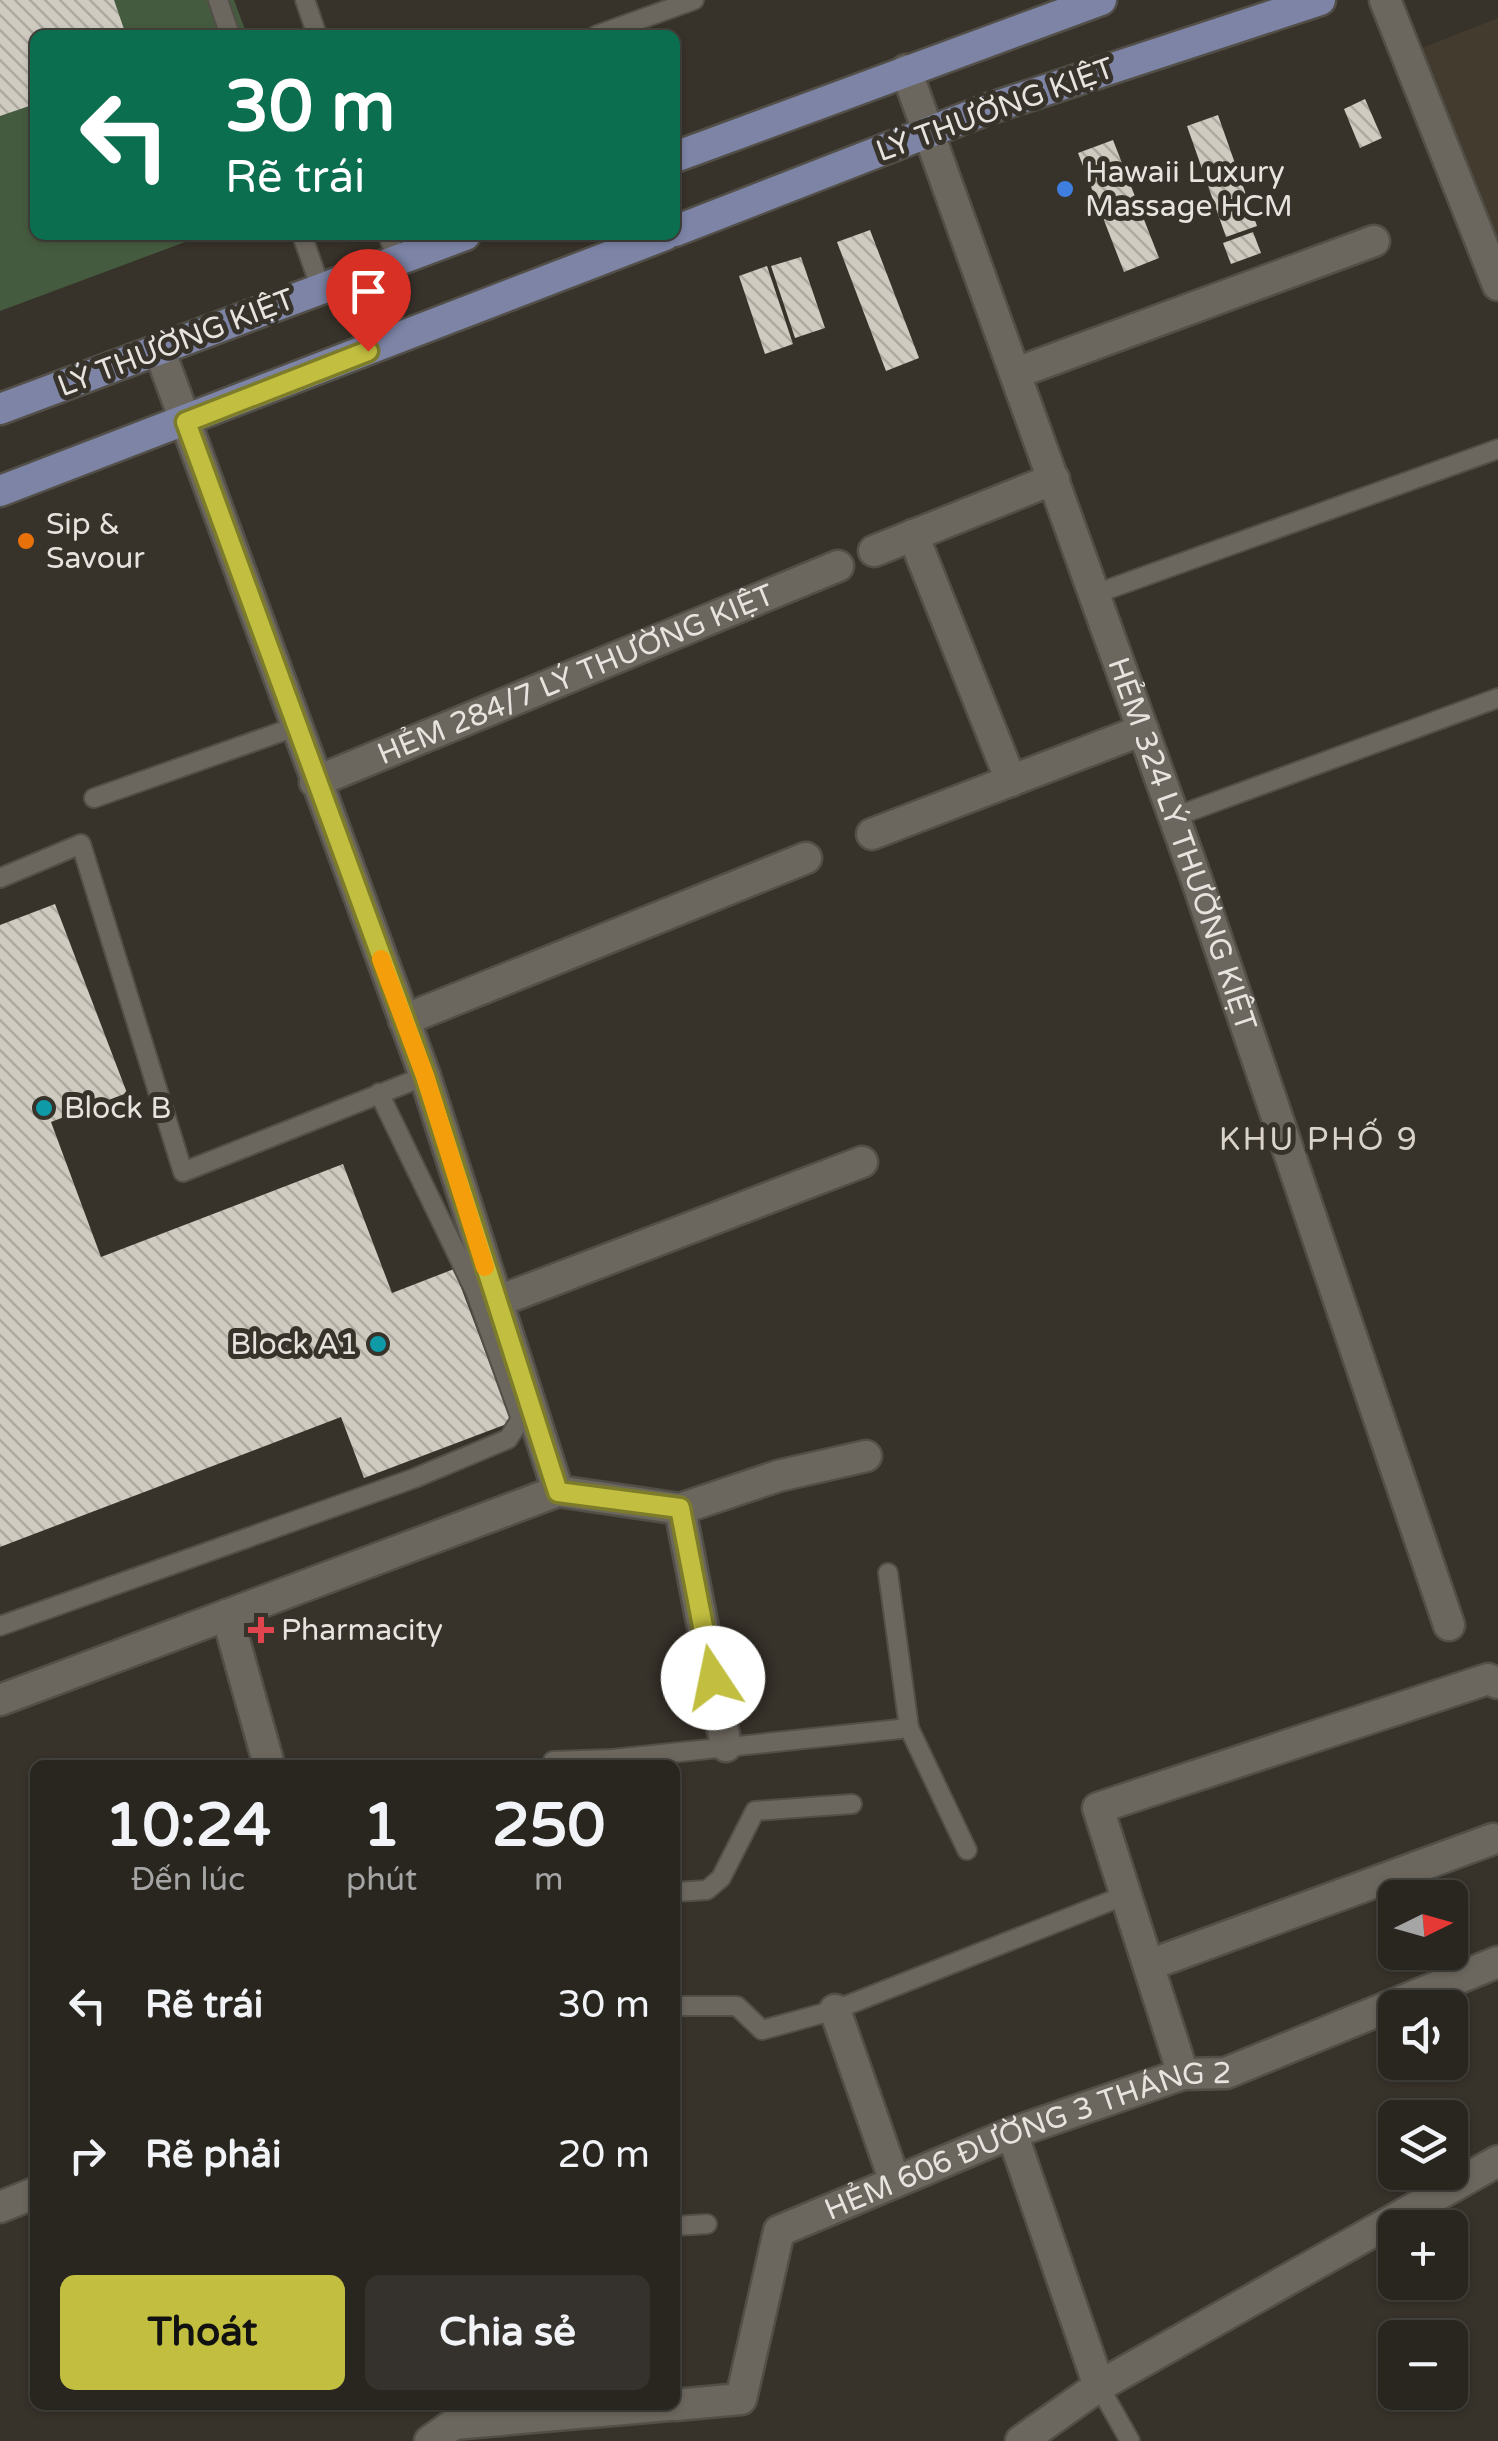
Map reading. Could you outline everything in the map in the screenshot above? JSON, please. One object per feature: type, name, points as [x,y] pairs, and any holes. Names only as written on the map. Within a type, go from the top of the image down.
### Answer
[{"type":"main road","points":[[680,154],[1101,0]]},
{"type":"main road","name":"LÝ THƯỜNG KIỆT","points":[[680,229],[929,130],[1320,0]]},
{"type":"main road","name":"LÝ THƯỜNG KIỆT","points":[[0,409],[321,289],[392,248],[437,240]]},
{"type":"main road","points":[[0,491],[651,240]]},
{"type":"street","points":[[1384,0],[1498,285]]},
{"type":"street","name":"HẺM 324 LÝ THƯỜNG KIỆT","points":[[906,70],[1174,817],[1450,1625]]},
{"type":"street","points":[[1016,373],[1374,241]]},
{"type":"street","points":[[160,352],[425,1076],[558,1492]]},
{"type":"street","points":[[874,551],[1054,479]]},
{"type":"street","points":[[913,535],[1011,781]]},
{"type":"street","name":"HẺM 284/7 LÝ THƯỜNG KIỆT","points":[[315,782],[838,566]]},
{"type":"street","points":[[872,834],[1143,730]]},
{"type":"street","points":[[404,1020],[806,858]]},
{"type":"street","points":[[496,1302],[862,1162]]},
{"type":"street","points":[[0,1700],[558,1492],[680,1508],[778,1476],[866,1456]]},
{"type":"street","points":[[680,1508],[726,1746]]},
{"type":"street","points":[[227,1615],[268,1760]]},
{"type":"street","points":[[1183,2074],[1098,1808],[1488,1679],[1498,1683]]},
{"type":"street","points":[[1149,1965],[1494,1839]]},
{"type":"street","name":"HẺM 606 ĐƯỜNG 3 THÁNG 2","points":[[680,2404],[741,2399],[779,2230],[1012,2133],[1183,2074],[1226,2073],[1498,1962]]},
{"type":"street","points":[[834,2010],[895,2182]]},
{"type":"street","points":[[1012,2133],[1099,2386]]},
{"type":"street","points":[[1021,2441],[1099,2386],[1498,2161]]},
{"type":"street","points":[[0,2207],[30,2195]]},
{"type":"street","name":"HẺM 606 ĐƯỜNG 3 THÁNG 2","points":[[444,2423],[566,2410]]},
{"type":"lane","points":[[218,0],[228,30]]},
{"type":"lane","points":[[305,0],[315,30]]},
{"type":"lane","points":[[610,30],[694,0]]},
{"type":"lane","points":[[304,240],[321,289]]},
{"type":"lane","points":[[1095,594],[1498,450]]},
{"type":"lane","points":[[1174,817],[1498,698]]},
{"type":"lane","points":[[94,798],[296,727]]},
{"type":"lane","points":[[0,878],[81,844],[183,1172],[425,1076]]},
{"type":"lane","points":[[0,1626],[415,1478],[508,1438],[520,1419],[475,1290],[379,1093]]},
{"type":"lane","points":[[888,1573],[909,1728],[968,1850]]},
{"type":"lane","points":[[627,1760],[909,1728]]},
{"type":"lane","points":[[680,1892],[707,1890],[721,1878],[732,1865],[755,1810],[852,1804]]},
{"type":"lane","points":[[680,2006],[737,2006],[762,2030],[834,2010],[1126,1894]]},
{"type":"lane","points":[[680,2226],[708,2224]]},
{"type":"lane","points":[[1099,2386],[1130,2441]]},
{"type":"shaded area","points":[[1498,18],[1498,251],[1417,50]]},
{"type":"green space","points":[[0,0],[234,0],[245,30],[30,30],[30,240],[191,240],[0,311]]},
{"type":"building","points":[[0,0],[114,0],[124,30],[30,30],[30,106],[0,116]]},
{"type":"building","points":[[1365,99],[1382,138],[1360,148],[1344,109]]},
{"type":"building","points":[[1218,115],[1257,226],[1226,237],[1187,126]]},
{"type":"building","points":[[1113,140],[1159,258],[1124,272],[1078,153]]},
{"type":"building","points":[[870,230],[919,358],[886,371],[837,242]]},
{"type":"building","points":[[1253,232],[1261,253],[1231,264],[1223,243]]},
{"type":"building","points":[[801,257],[825,328],[795,338],[771,266]]},
{"type":"building","points":[[767,266],[793,344],[765,354],[739,276]]},
{"type":"building","points":[[55,904],[127,1093],[51,1122],[101,1257],[343,1164],[392,1293],[454,1269],[512,1422],[364,1478],[341,1417],[0,1547],[0,925]]},
{"type":"slow traffic","points":[[381,959],[425,1076],[485,1267]]},
{"type":"place","name":"Hawaii Luxury Massage HCM","points":[[1065,189]]},
{"type":"place","name":"Sip & Savour","points":[[26,541]]},
{"type":"place","name":"Block B","points":[[44,1108]]},
{"type":"place","name":"Block A1","points":[[378,1344]]},
{"type":"place","name":"Pharmacity","points":[[261,1630]]},
{"type":"district","name":"KHU PHỐ 9","points":[[1319,1140]]},
{"type":"route","points":[[368,351],[186,422],[425,1076],[558,1492],[680,1508],[713,1678]]}]
